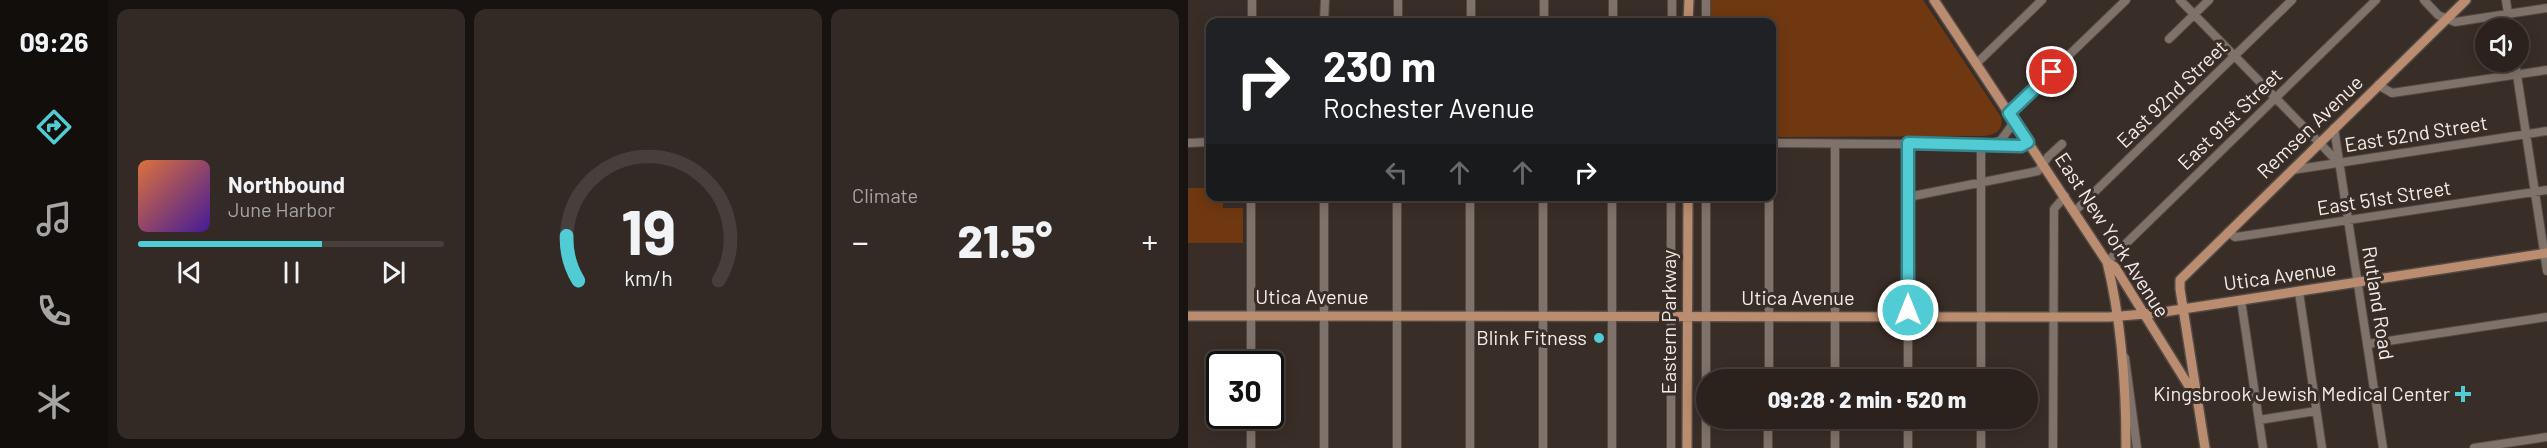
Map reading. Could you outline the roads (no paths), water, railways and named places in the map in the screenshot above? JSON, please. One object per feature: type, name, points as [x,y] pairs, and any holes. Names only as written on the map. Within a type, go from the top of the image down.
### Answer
[{"type":"main road","points":[[1688,18],[1689,0]]},
{"type":"main road","name":"Remsen Avenue","points":[[2181,280],[2466,0]]},
{"type":"main road","name":"East New York Avenue","points":[[1936,1],[2107,262],[2115,267],[2198,400]]},
{"type":"main road","name":"Eastern Parkway","points":[[1687,448],[1688,201]]},
{"type":"main road","name":"Utica Avenue","points":[[1188,316],[2118,316],[2183,309],[2546,253]]},
{"type":"main road","points":[[2107,262],[2123,354],[2126,448]]},
{"type":"main road","name":"East New York Avenue","points":[[2181,280],[2183,309],[2205,448]]},
{"type":"street","points":[[1252,0],[1252,18]]},
{"type":"street","points":[[1324,0],[1324,18]]},
{"type":"street","points":[[1398,0],[1398,18]]},
{"type":"street","points":[[1471,0],[1471,18]]},
{"type":"street","points":[[1544,0],[1544,18]]},
{"type":"street","points":[[1612,18],[1613,0]]},
{"type":"street","points":[[1672,0],[1672,18]]},
{"type":"street","points":[[1706,0],[1706,18]]},
{"type":"street","points":[[1976,64],[2042,0]]},
{"type":"street","points":[[1993,144],[2001,140],[2012,117],[2126,0]]},
{"type":"street","points":[[2180,0],[2339,163]]},
{"type":"street","points":[[2169,39],[2209,0]]},
{"type":"street","name":"East 92nd Street","points":[[2075,211],[2292,0]]},
{"type":"street","name":"East 91st Street","points":[[2107,262],[2376,0]]},
{"type":"street","points":[[2424,0],[2446,20],[2455,22],[2547,8]]},
{"type":"street","points":[[2506,0],[2509,18]]},
{"type":"street","points":[[2378,85],[2392,93],[2547,70]]},
{"type":"street","points":[[2517,74],[2547,271]]},
{"type":"street","name":"Rutland Road","points":[[2334,128],[2383,448]]},
{"type":"street","name":"East 52nd Street","points":[[2291,170],[2547,131]]},
{"type":"street","points":[[1188,142],[1206,142]]},
{"type":"street","points":[[1776,144],[1908,143],[2021,146],[2028,142]]},
{"type":"street","points":[[1908,143],[1908,369]]},
{"type":"street","points":[[1835,144],[1835,369]]},
{"type":"street","points":[[1981,144],[1981,369]]},
{"type":"street","points":[[1908,197],[2038,171],[2062,144]]},
{"type":"street","name":"East 51st Street","points":[[2228,232],[2235,237],[2547,190]]},
{"type":"street","points":[[2054,448],[2054,210],[2056,204],[2065,196]]},
{"type":"street","points":[[1251,201],[1251,351]]},
{"type":"street","points":[[1324,201],[1324,448]]},
{"type":"street","points":[[1397,201],[1397,448]]},
{"type":"street","points":[[1470,201],[1470,448]]},
{"type":"street","points":[[1543,201],[1543,448]]},
{"type":"street","points":[[1612,201],[1612,448]]},
{"type":"street","points":[[1671,201],[1671,448]]},
{"type":"street","points":[[1706,201],[1706,448]]},
{"type":"street","points":[[1768,369],[1769,201]]},
{"type":"street","points":[[2298,292],[2322,448]]},
{"type":"street","points":[[2241,300],[2263,448]]},
{"type":"street","points":[[2368,344],[2547,316]]},
{"type":"street","points":[[2123,354],[2128,371],[2137,448]]},
{"type":"street","points":[[2259,420],[2316,411]]},
{"type":"street","points":[[1251,429],[1251,448]]},
{"type":"street","points":[[1768,429],[1768,448]]},
{"type":"street","points":[[1835,429],[1835,448]]},
{"type":"street","points":[[1908,429],[1908,448]]},
{"type":"street","points":[[1981,429],[1981,448]]},
{"type":"street","points":[[2474,448],[2547,437]]},
{"type":"place","name":"Blink Fitness","points":[[1599,338]]},
{"type":"place","name":"Kingsbrook Jewish Medical Center","points":[[2463,394]]}]
